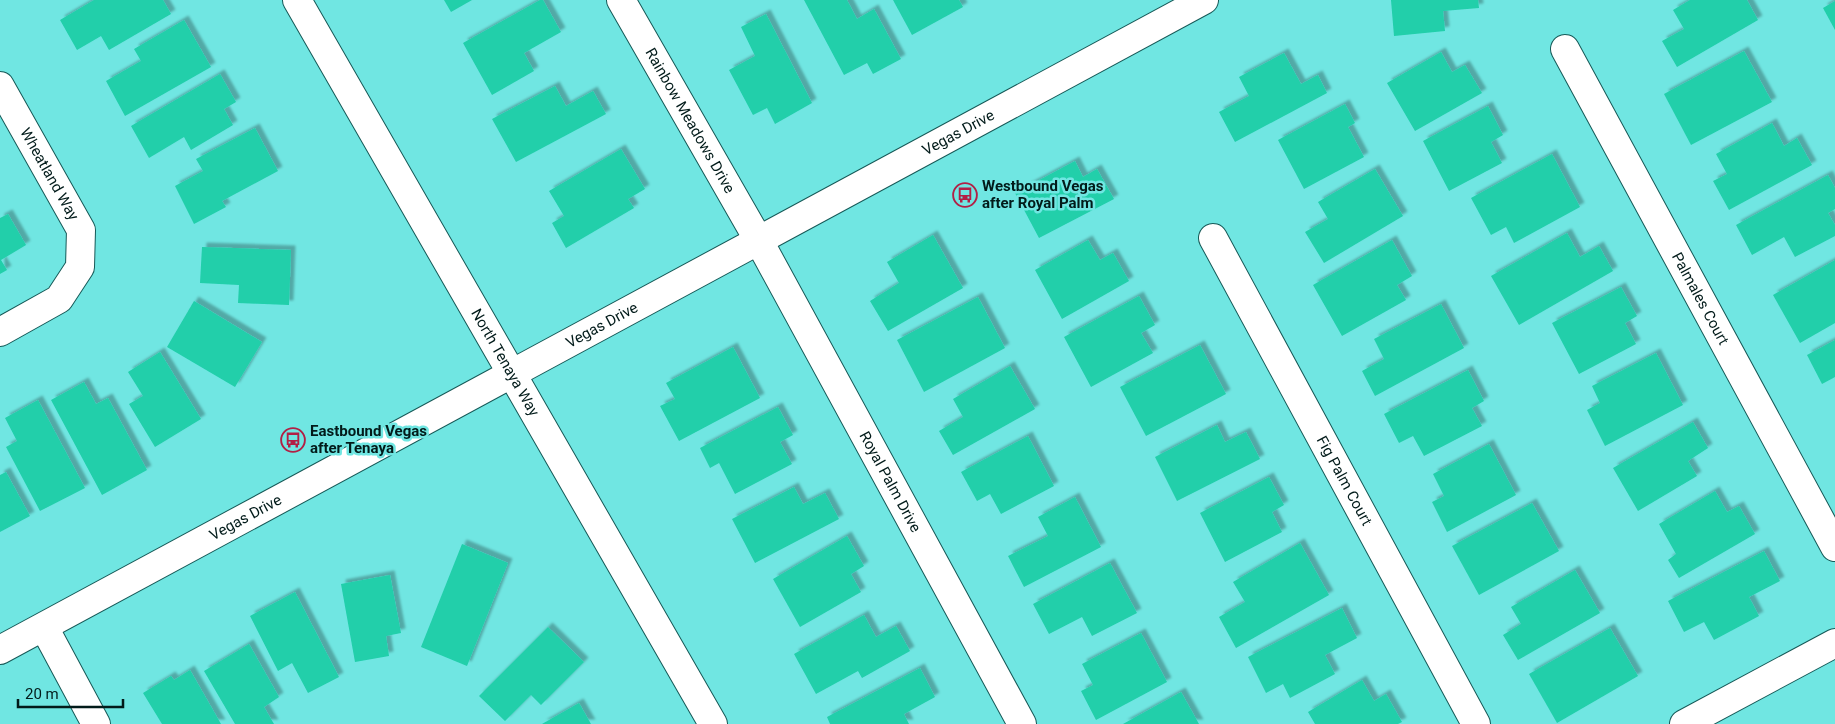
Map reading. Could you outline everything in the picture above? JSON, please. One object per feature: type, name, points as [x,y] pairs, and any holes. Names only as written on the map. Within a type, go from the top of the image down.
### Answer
[{"type":"street","name":"North Tenaya Way","points":[[297,0],[713,724]]},
{"type":"street","name":"Vegas Drive","points":[[0,650],[1204,0]]},
{"type":"street","name":"Rainbow Meadows Drive","points":[[628,2],[759,241]]},
{"type":"street","name":"Palmales Court","points":[[1565,49],[1835,547]]},
{"type":"street","name":"Wheatland Way","points":[[0,86],[81,230],[80,267],[59,299],[0,332]]},
{"type":"street","name":"Fig Palm Court","points":[[1213,238],[1476,724]]},
{"type":"street","name":"Royal Palm Drive","points":[[759,241],[1022,724]]},
{"type":"street","points":[[44,627],[96,724]]},
{"type":"street","points":[[1684,724],[1835,643]]},
{"type":"building","points":[[94,0],[163,0],[171,14],[109,50],[101,36],[77,50],[60,20]]},
{"type":"building","points":[[444,0],[472,0],[451,12]]},
{"type":"building","points":[[543,0],[561,32],[524,53],[534,71],[492,95],[463,43]]},
{"type":"building","points":[[804,0],[847,0],[857,19],[874,9],[901,59],[873,74],[867,63],[844,75]]},
{"type":"building","points":[[893,0],[959,0],[963,7],[912,35]]},
{"type":"building","points":[[1391,0],[1478,0],[1479,8],[1443,11],[1445,31],[1394,36]]},
{"type":"building","points":[[1690,0],[1747,0],[1758,20],[1677,67],[1662,41],[1684,29],[1673,10]]},
{"type":"building","points":[[1835,1],[1835,30],[1823,8]]},
{"type":"building","points":[[766,14],[812,103],[775,124],[767,108],[753,115],[729,70],[755,56],[741,27]]},
{"type":"building","points":[[184,20],[211,67],[125,116],[106,81],[141,61],[134,49]]},
{"type":"building","points":[[1744,51],[1772,102],[1691,145],[1664,94]]},
{"type":"building","points":[[1441,52],[1452,72],[1465,65],[1482,93],[1415,131],[1387,83]]},
{"type":"building","points":[[1284,53],[1301,84],[1318,75],[1327,93],[1235,142],[1219,112],[1249,96],[1239,77]]},
{"type":"building","points":[[220,74],[236,102],[224,109],[233,125],[191,150],[184,137],[149,158],[131,126]]},
{"type":"building","points":[[555,86],[566,106],[593,91],[606,114],[516,162],[492,119]]},
{"type":"building","points":[[1345,104],[1355,123],[1348,127],[1364,157],[1304,189],[1278,140]]},
{"type":"building","points":[[1488,106],[1503,135],[1491,142],[1502,163],[1449,191],[1423,141]]},
{"type":"building","points":[[1772,123],[1784,146],[1797,138],[1812,165],[1729,210],[1713,181],[1727,174],[1716,154]]},
{"type":"building","points":[[255,128],[278,171],[222,201],[226,207],[194,224],[175,186],[203,171],[196,159]]},
{"type":"building","points":[[621,149],[645,189],[628,199],[634,208],[566,248],[552,223],[564,216],[549,191]]},
{"type":"building","points":[[1552,154],[1580,207],[1514,243],[1506,227],[1491,235],[1471,198]]},
{"type":"building","points":[[1075,161],[1083,177],[1097,169],[1114,199],[1039,238],[1015,193]]},
{"type":"building","points":[[1375,169],[1403,216],[1324,263],[1305,232],[1328,219],[1318,202]]},
{"type":"building","points":[[1828,175],[1835,188],[1835,209],[1828,213],[1835,225],[1835,236],[1795,257],[1784,237],[1752,255],[1736,225]]},
{"type":"building","points":[[8,214],[26,245],[1,260],[7,270],[0,274],[0,218]]},
{"type":"building","points":[[1567,233],[1580,257],[1599,246],[1613,271],[1519,325],[1491,276]]},
{"type":"building","points":[[933,235],[963,288],[888,331],[870,301],[899,283],[887,262]]},
{"type":"building","points":[[1088,240],[1100,260],[1113,253],[1129,281],[1062,319],[1035,270]]},
{"type":"building","points":[[1392,240],[1412,276],[1397,285],[1406,300],[1342,336],[1313,285]]},
{"type":"building","points":[[202,247],[291,250],[289,305],[238,303],[239,285],[200,283]]},
{"type":"building","points":[[1835,260],[1835,323],[1800,343],[1773,295]]},
{"type":"building","points":[[1621,287],[1637,316],[1625,323],[1636,344],[1579,374],[1552,323]]},
{"type":"building","points":[[1139,296],[1155,325],[1141,333],[1153,353],[1091,387],[1064,337]]},
{"type":"building","points":[[978,297],[1005,348],[924,392],[897,340]]},
{"type":"building","points":[[194,301],[262,342],[235,387],[167,347]]},
{"type":"building","points":[[1441,304],[1464,348],[1375,396],[1362,371],[1384,359],[1374,339]]},
{"type":"building","points":[[1835,340],[1835,377],[1822,384],[1807,355]]},
{"type":"building","points":[[1200,345],[1226,394],[1146,436],[1120,387]]},
{"type":"building","points":[[733,347],[760,398],[679,441],[660,406],[675,399],[666,383]]},
{"type":"building","points":[[160,352],[201,419],[155,447],[129,404],[143,396],[128,372]]},
{"type":"building","points":[[1656,353],[1683,405],[1605,446],[1587,410],[1600,403],[1592,386]]},
{"type":"building","points":[[1010,366],[1035,409],[953,455],[939,431],[963,417],[953,399]]},
{"type":"building","points":[[1468,370],[1484,401],[1472,408],[1482,426],[1424,456],[1413,436],[1399,443],[1384,414]]},
{"type":"building","points":[[84,382],[96,404],[108,398],[147,470],[102,495],[51,400]]},
{"type":"building","points":[[38,400],[85,488],[40,511],[6,447],[17,441],[5,418]]},
{"type":"building","points":[[778,407],[793,435],[780,442],[792,464],[735,494],[719,463],[710,468],[700,448]]},
{"type":"building","points":[[1693,422],[1708,448],[1688,461],[1697,476],[1638,511],[1613,468]]},
{"type":"building","points":[[1217,425],[1225,442],[1246,432],[1260,459],[1177,501],[1155,457]]},
{"type":"building","points":[[1028,436],[1054,486],[1001,514],[990,494],[977,501],[961,472]]},
{"type":"building","points":[[1489,444],[1516,495],[1447,532],[1432,502],[1444,496],[1433,474]]},
{"type":"building","points":[[6,472],[30,516],[0,532],[0,475]]},
{"type":"building","points":[[1269,477],[1284,505],[1272,512],[1282,532],[1225,562],[1200,513]]},
{"type":"building","points":[[794,487],[803,504],[825,493],[839,519],[755,563],[732,519]]},
{"type":"building","points":[[1715,491],[1727,512],[1739,506],[1755,534],[1679,578],[1668,560],[1676,554],[1659,524]]},
{"type":"building","points":[[1075,497],[1101,547],[1024,587],[1008,556],[1048,536],[1038,517]]},
{"type":"building","points":[[1532,503],[1559,551],[1479,595],[1452,546]]},
{"type":"building","points":[[847,536],[864,566],[851,574],[861,592],[800,627],[773,579]]},
{"type":"building","points":[[1300,543],[1329,595],[1236,648],[1219,617],[1245,602],[1233,582]]},
{"type":"building","points":[[462,544],[508,563],[467,666],[421,647]]},
{"type":"building","points":[[1764,551],[1780,581],[1749,597],[1759,616],[1714,640],[1704,622],[1684,632],[1668,601]]},
{"type":"building","points":[[1110,563],[1137,613],[1092,636],[1082,617],[1049,634],[1033,604]]},
{"type":"building","points":[[1575,570],[1600,613],[1518,660],[1503,635],[1521,624],[1511,607]]},
{"type":"building","points":[[390,575],[401,633],[386,636],[389,656],[355,662],[341,584]]},
{"type":"building","points":[[295,592],[339,677],[308,693],[292,663],[278,671],[250,616]]},
{"type":"building","points":[[1342,608],[1357,638],[1325,655],[1335,674],[1290,698],[1283,684],[1266,693],[1248,657]]},
{"type":"building","points":[[864,615],[876,637],[896,626],[910,651],[862,678],[858,671],[816,694],[794,654]]},
{"type":"building","points":[[548,627],[584,662],[541,705],[531,695],[505,721],[479,696]]},
{"type":"building","points":[[1610,628],[1638,676],[1557,723],[1529,674]]},
{"type":"building","points":[[1141,633],[1167,682],[1096,720],[1081,691],[1093,685],[1082,664]]},
{"type":"building","points":[[249,644],[279,697],[264,707],[274,724],[235,724],[204,671]]},
{"type":"building","points":[[920,668],[935,697],[904,714],[909,724],[830,724],[827,717]]},
{"type":"building","points":[[190,670],[221,724],[162,724],[143,693],[171,676],[174,680]]},
{"type":"building","points":[[1362,680],[1374,701],[1386,694],[1402,722],[1398,724],[1315,724],[1308,712]]},
{"type":"building","points":[[1181,692],[1199,724],[1123,724]]},
{"type":"building","points":[[579,703],[591,724],[542,724]]},
{"type":"place","name":"Westbound Vegas after Royal Palm","points":[[965,195]]},
{"type":"place","name":"Eastbound Vegas after Tenaya","points":[[293,440]]}]
